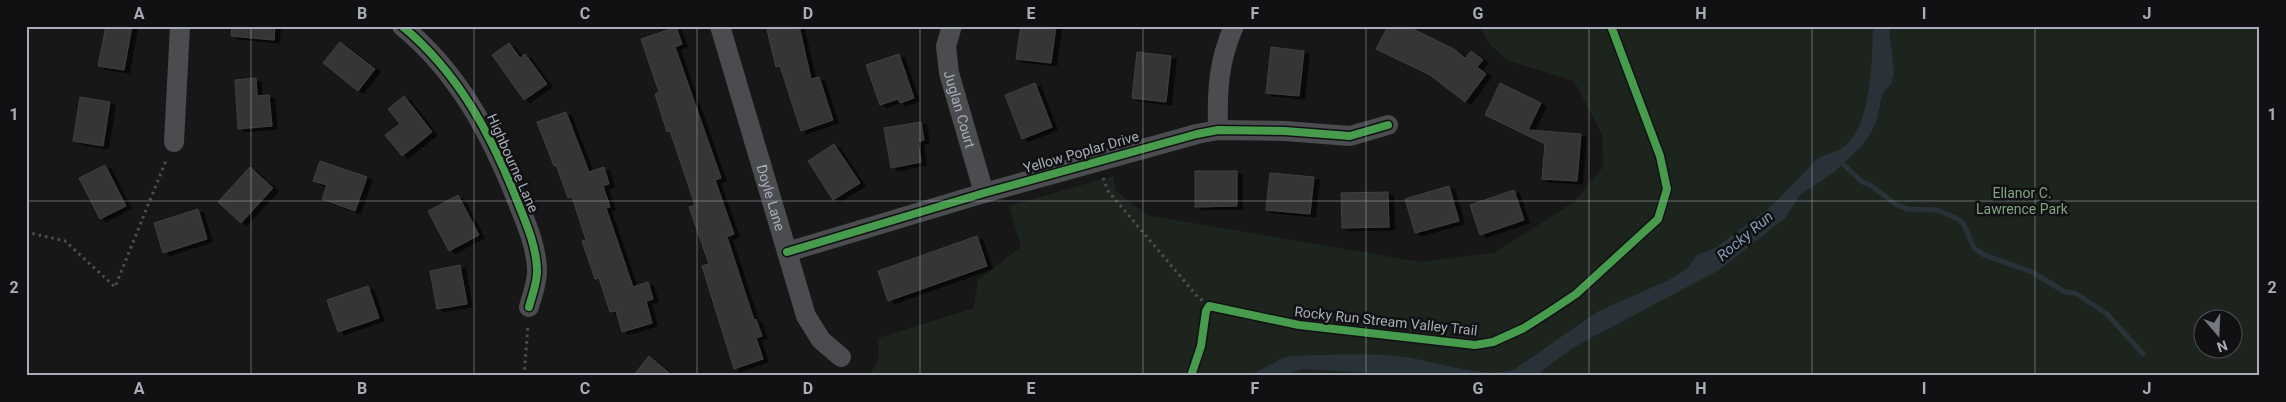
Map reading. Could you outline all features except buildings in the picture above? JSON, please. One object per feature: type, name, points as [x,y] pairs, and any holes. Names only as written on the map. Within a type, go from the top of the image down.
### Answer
[{"type":"street","points":[[174,142],[180,26]]},
{"type":"street","name":"Highbourne Lane","points":[[402,26],[444,67],[469,100],[506,172],[536,251],[537,272],[529,307]]},
{"type":"street","name":"Doyle Lane","points":[[720,26],[806,316],[821,340],[841,356]]},
{"type":"street","name":"Juglan Court","points":[[952,26],[946,46],[948,73],[984,193]]},
{"type":"street","points":[[1218,130],[1217,87],[1222,59],[1234,26]]},
{"type":"street","name":"Yellow Poplar Drive","points":[[787,252],[1097,160],[1162,142],[1218,130],[1285,131],[1350,136],[1388,125]]},
{"type":"path","points":[[26,232],[65,241],[115,288],[174,142]]},
{"type":"path","points":[[1097,160],[1108,191],[1197,296],[1210,306],[1206,311],[1201,346],[1192,376]]},
{"type":"path","points":[[524,376],[529,307]]},
{"type":"green space","name":"Ellanor C. Lawrence Park","points":[[1479,26],[2260,26],[2260,376],[870,376],[879,356],[878,338],[974,308],[978,280],[1021,247],[1009,206],[1113,176],[1116,191],[1147,215],[1420,262],[1494,253],[1574,202],[1603,167],[1602,134],[1574,81],[1509,61],[1491,46]]},
{"type":"water","name":"Rocky Run","points":[[1873,26],[1889,26],[1894,72],[1891,84],[1882,94],[1877,120],[1861,147],[1833,173],[1800,195],[1785,218],[1719,270],[1574,347],[1534,376],[1423,376],[1305,369],[1295,371],[1286,376],[1249,376],[1283,358],[1292,356],[1376,355],[1404,357],[1475,371],[1503,372],[1515,369],[1597,312],[1669,280],[1688,268],[1697,255],[1715,248],[1773,205],[1817,159],[1845,146],[1854,136],[1861,122],[1869,90]]},
{"type":"waterway","points":[[1843,164],[1862,182],[1870,185],[1897,205],[1907,209],[1937,210],[1958,219],[1963,223],[1974,248],[1984,255],[2032,272],[2065,292],[2075,293],[2107,314],[2143,354]]},
{"type":"cycle path","points":[[402,26],[441,64],[457,85],[485,130],[508,178],[525,219],[535,252],[537,278],[529,307]]},
{"type":"cycle path","name":"Rocky Run Stream Valley Trail","points":[[1191,376],[1201,346],[1206,311],[1209,306],[1299,325],[1475,345],[1493,342],[1524,328],[1576,294],[1658,219],[1667,189],[1660,156],[1611,26]]},
{"type":"cycle path","points":[[787,252],[984,193],[1197,134],[1218,130],[1285,131],[1350,136],[1388,125]]}]
